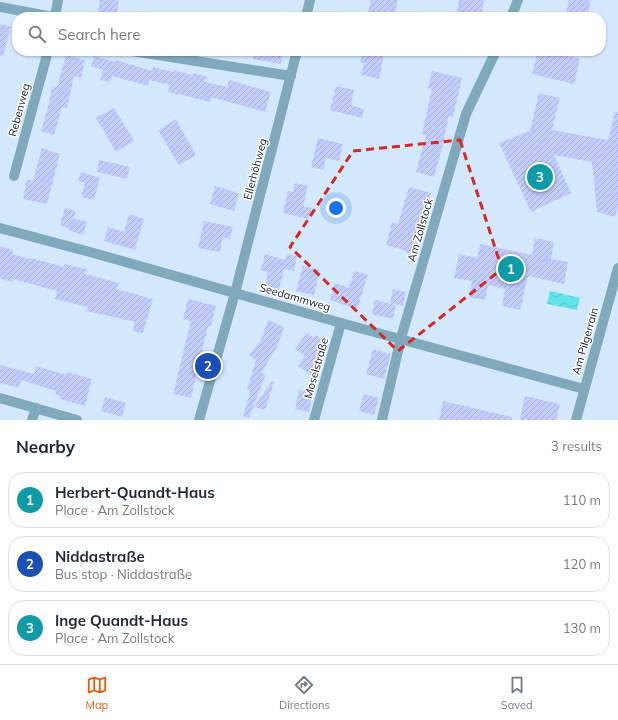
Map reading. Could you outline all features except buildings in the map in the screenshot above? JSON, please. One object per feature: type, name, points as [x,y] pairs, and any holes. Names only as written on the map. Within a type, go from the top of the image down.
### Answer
[{"type":"street","points":[[55,12],[58,0]]},
{"type":"street","points":[[307,12],[310,0]]},
{"type":"street","points":[[513,12],[518,0]]},
{"type":"street","points":[[0,7],[27,12]]},
{"type":"street","name":"Rebenweg","points":[[14,176],[47,56]]},
{"type":"street","points":[[164,56],[291,76]]},
{"type":"street","name":"Ellerhöhweg","points":[[199,420],[235,293],[297,56]]},
{"type":"street","name":"Am Zollstock","points":[[382,420],[401,338],[466,114],[494,56]]},
{"type":"street","name":"Seedammweg","points":[[0,228],[584,389]]},
{"type":"street","name":"Am Pilgerrain","points":[[576,420],[618,268]]},
{"type":"street","name":"Moselstraße","points":[[314,420],[341,323]]},
{"type":"street","points":[[0,398],[77,420]]},
{"type":"street","points":[[32,420],[36,408]]},
{"type":"highlighted area","points":[[460,140],[502,269],[398,351],[290,247],[353,151]]},
{"type":"water","points":[[550,291],[580,298],[577,310],[547,304]]},
{"type":"place","name":"Inge Quandt-Haus","points":[[540,177]]},
{"type":"place","name":"Herbert-Quandt-Haus","points":[[511,269]]},
{"type":"place","name":"Niddastraße","points":[[208,366]]}]
